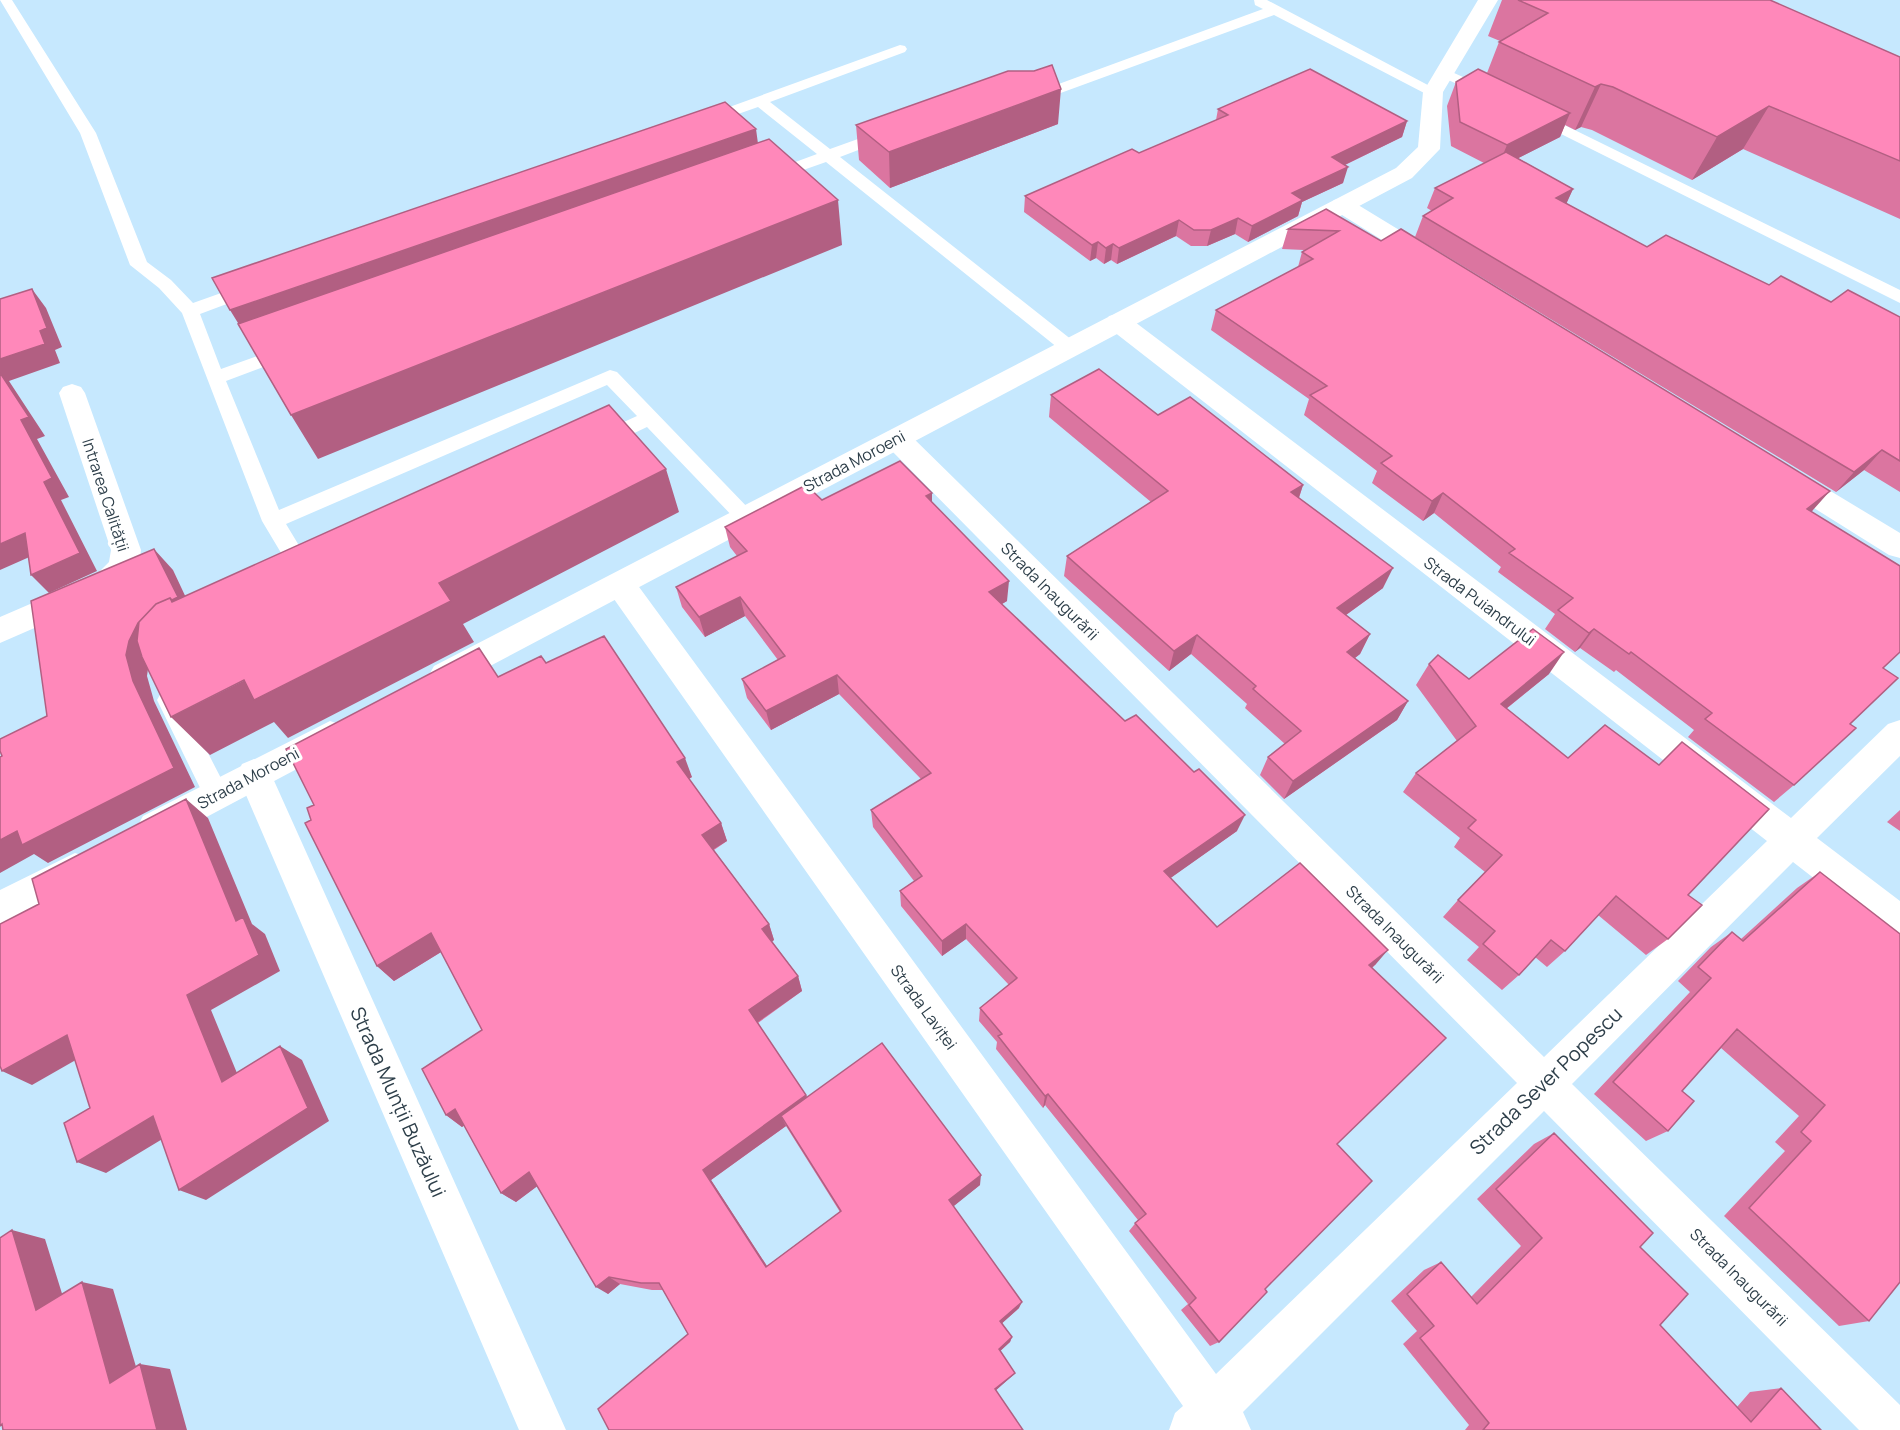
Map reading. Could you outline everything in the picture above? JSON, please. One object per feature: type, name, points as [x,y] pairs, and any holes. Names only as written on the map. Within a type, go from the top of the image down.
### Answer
[{"type":"street","points":[[1438,82],[1464,43],[1488,0]]},
{"type":"street","name":"Strada Moroeni","points":[[421,687],[1404,173],[1429,149],[1438,82]]},
{"type":"street","points":[[1342,205],[1453,273]]},
{"type":"street","name":"Strada Puiandrului","points":[[1118,322],[1900,923]]},
{"type":"street","name":"Intrarea Calității","points":[[0,630],[106,584],[119,572],[126,560],[126,550],[72,393]]},
{"type":"street","name":"Strada Inaugurării","points":[[897,439],[1892,1430]]},
{"type":"street","points":[[1758,460],[1900,547]]},
{"type":"street","name":"Strada Laviței","points":[[620,584],[1211,1423]]},
{"type":"street","name":"Strada Moroeni","points":[[134,838],[358,720]]},
{"type":"street","name":"Strada Sever Popescu","points":[[1211,1423],[1544,1083],[1900,734]]},
{"type":"street","name":"Strada Munții Buzăului","points":[[254,774],[543,1430]]},
{"type":"street","points":[[0,909],[103,854]]},
{"type":"lane","points":[[5,0],[88,133],[139,265],[165,284],[189,311],[298,584],[330,569]]},
{"type":"lane","points":[[1256,0],[1438,82],[1503,101]]},
{"type":"lane","points":[[1012,102],[1027,100],[1274,10]]},
{"type":"lane","points":[[683,128],[900,49]]},
{"type":"lane","points":[[760,101],[1070,348]]},
{"type":"lane","points":[[1523,110],[1900,297]]},
{"type":"lane","points":[[752,184],[907,126]]},
{"type":"lane","points":[[189,311],[268,282]]},
{"type":"lane","points":[[215,378],[308,344]]},
{"type":"lane","points":[[273,521],[610,376],[746,518]]},
{"type":"lane","points":[[585,448],[649,418]]},
{"type":"lane","points":[[160,675],[167,696],[216,794]]},
{"type":"building","points":[[1518,0],[1770,0],[1900,57],[1900,161],[1769,106],[1717,137],[1613,87],[1601,84],[1595,87],[1499,42],[1548,13]]},
{"type":"building","points":[[1052,65],[1061,89],[889,152],[856,125],[1008,71],[1034,71]]},
{"type":"building","points":[[1310,69],[1407,121],[1332,157],[1348,167],[1292,193],[1303,200],[1252,226],[1238,218],[1211,230],[1194,230],[1179,220],[1119,248],[1113,244],[1106,248],[1098,242],[1092,245],[1025,196],[1132,149],[1139,153],[1228,115],[1218,109]]},
{"type":"building","points":[[1478,69],[1570,113],[1507,145],[1460,122],[1456,82]]},
{"type":"building","points":[[725,102],[756,129],[230,310],[212,278]]},
{"type":"building","points":[[769,139],[838,200],[291,415],[238,324]]},
{"type":"building","points":[[1506,152],[1573,189],[1556,198],[1647,247],[1666,235],[1769,285],[1781,276],[1831,302],[1848,290],[1900,317],[1900,461],[1882,450],[1854,472],[1423,216],[1453,198],[1435,188]]},
{"type":"building","points":[[1326,209],[1381,241],[1401,229],[1830,491],[1807,509],[1900,566],[1900,652],[1883,668],[1898,678],[1850,724],[1856,728],[1794,785],[1705,719],[1712,713],[1631,652],[1629,654],[1594,629],[1589,633],[1558,610],[1573,598],[1509,553],[1515,549],[1443,493],[1432,501],[1381,463],[1392,456],[1310,395],[1327,386],[1216,310],[1313,259],[1302,252],[1339,231],[1288,229]]},
{"type":"building","points":[[32,289],[47,328],[40,331],[45,344],[0,359],[0,299]]},
{"type":"building","points":[[1099,369],[1158,415],[1190,397],[1303,485],[1291,492],[1393,568],[1337,608],[1370,634],[1347,652],[1408,701],[1293,781],[1268,757],[1301,731],[1253,689],[1256,686],[1197,635],[1174,651],[1067,556],[1168,491],[1051,395]]},
{"type":"building","points":[[0,373],[29,417],[21,420],[52,478],[44,482],[80,553],[31,575],[25,533],[0,544]]},
{"type":"building","points":[[609,405],[666,469],[439,583],[451,601],[254,700],[244,680],[171,717],[142,657],[137,641],[139,622],[156,604],[170,598],[172,602]]},
{"type":"building","points":[[900,461],[932,493],[926,496],[1009,581],[989,592],[1125,721],[1136,715],[1194,772],[1199,769],[1245,815],[1164,871],[1217,927],[1300,863],[1388,950],[1369,965],[1446,1038],[1337,1144],[1372,1181],[1265,1289],[1267,1292],[1219,1342],[1189,1305],[1196,1298],[1135,1223],[1146,1214],[1048,1094],[1045,1096],[998,1036],[1002,1034],[980,1008],[1017,978],[966,924],[942,941],[900,891],[922,876],[871,810],[931,773],[837,675],[766,711],[742,679],[785,656],[740,597],[699,617],[676,587],[747,551],[725,527],[806,485],[822,500]]},
{"type":"building","points":[[154,549],[178,597],[156,604],[138,623],[129,641],[126,655],[133,681],[174,768],[22,845],[17,831],[0,840],[0,757],[2,756],[0,739],[47,716],[31,601]]},
{"type":"building","points":[[1533,629],[1564,652],[1501,704],[1568,758],[1605,725],[1659,765],[1682,742],[1769,809],[1688,895],[1702,905],[1668,939],[1616,896],[1565,951],[1551,940],[1519,975],[1483,944],[1495,931],[1458,900],[1502,855],[1468,828],[1476,820],[1416,773],[1476,726],[1429,664],[1438,655],[1469,679]]},
{"type":"building","points":[[604,636],[685,758],[677,762],[721,823],[702,835],[769,924],[762,929],[798,976],[749,1010],[806,1095],[703,1170],[766,1267],[841,1211],[781,1116],[882,1043],[981,1175],[949,1200],[1022,1302],[1000,1321],[1012,1337],[999,1349],[1015,1373],[995,1389],[1023,1430],[609,1430],[598,1409],[688,1334],[659,1283],[641,1283],[609,1277],[596,1287],[529,1172],[501,1193],[455,1109],[446,1115],[422,1069],[482,1030],[431,933],[377,966],[305,823],[311,820],[307,808],[314,805],[286,749],[479,648],[498,677],[541,656],[546,663]]},
{"type":"building","points":[[186,799],[236,921],[243,917],[259,955],[187,995],[222,1082],[280,1046],[308,1108],[179,1190],[153,1116],[77,1162],[64,1123],[90,1108],[67,1035],[2,1071],[0,1066],[0,924],[39,904],[32,879]]},
{"type":"building","points":[[1820,872],[1900,934],[1900,1282],[1869,1321],[1749,1208],[1811,1141],[1801,1132],[1825,1105],[1737,1029],[1682,1091],[1694,1101],[1668,1131],[1613,1082],[1711,978],[1698,967],[1732,932],[1743,941]]},
{"type":"building","points":[[1554,1133],[1653,1233],[1640,1247],[1688,1294],[1660,1325],[1751,1422],[1781,1388],[1821,1430],[1483,1430],[1489,1423],[1420,1338],[1434,1326],[1407,1294],[1441,1262],[1477,1304],[1542,1238],[1496,1189]]},
{"type":"building","points":[[12,1230],[36,1310],[82,1282],[110,1383],[140,1364],[157,1430],[3,1430],[2,1424],[0,1426],[0,1238]]}]
